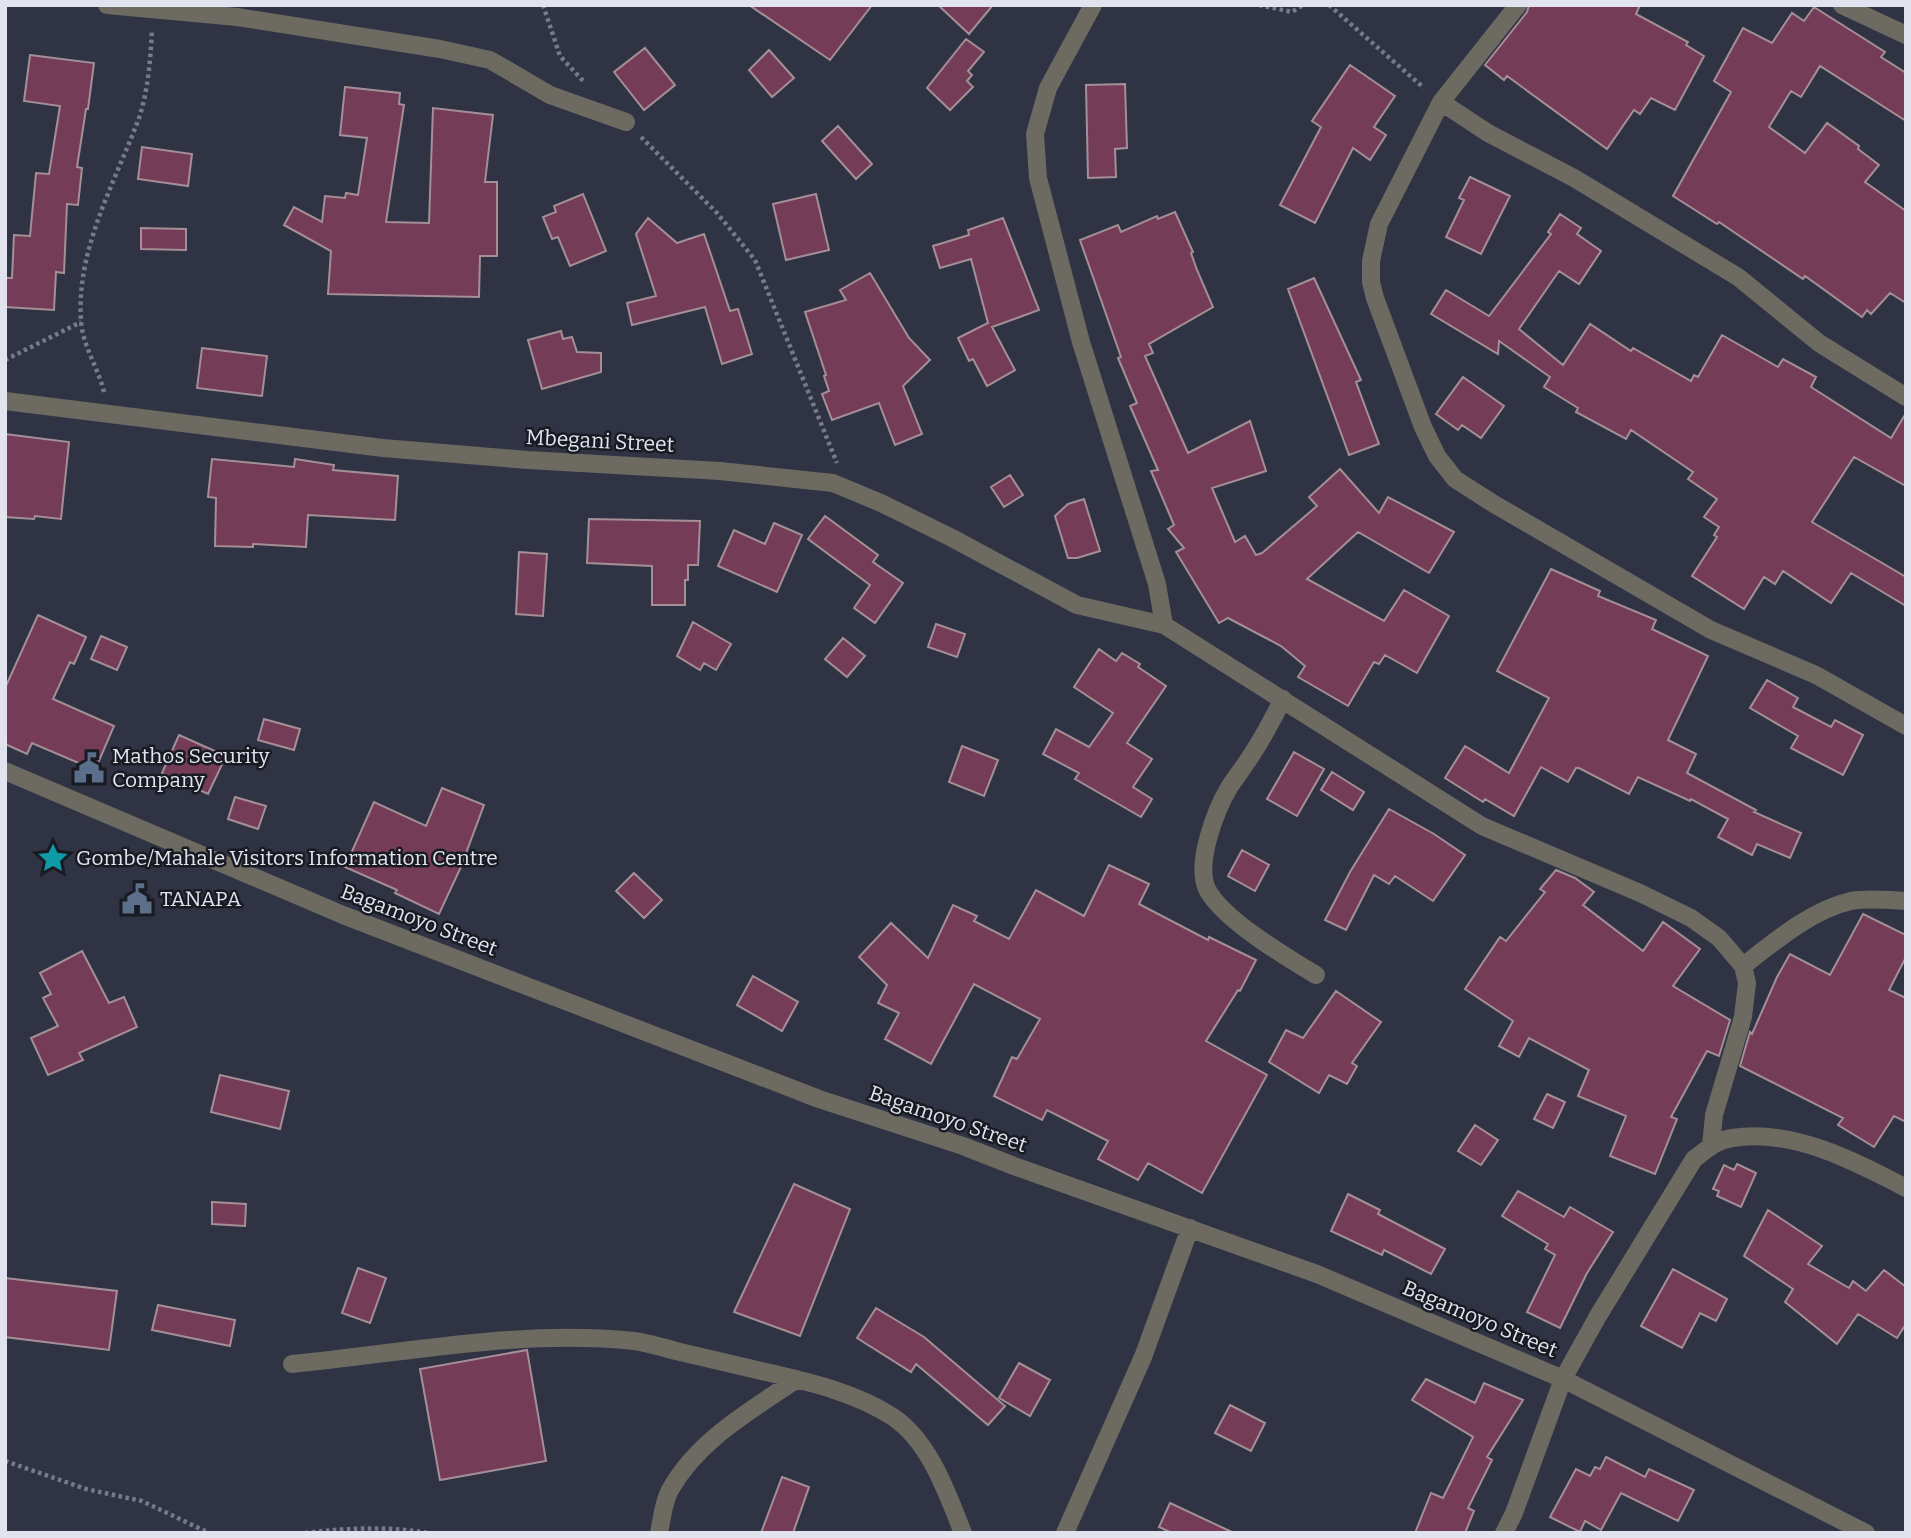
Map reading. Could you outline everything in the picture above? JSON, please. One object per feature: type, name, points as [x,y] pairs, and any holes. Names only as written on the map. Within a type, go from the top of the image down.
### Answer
[{"type":"street","points":[[107,5],[237,17],[440,49],[490,61],[550,95],[626,122]]},
{"type":"street","points":[[1093,5],[1048,88],[1035,134],[1038,178],[1081,342],[1157,584],[1164,625]]},
{"type":"street","points":[[1518,5],[1441,102],[1380,224],[1371,261],[1371,282],[1375,298],[1423,427],[1437,456],[1455,479],[1494,504],[1711,630],[1816,675],[1906,726]]},
{"type":"street","points":[[1842,5],[1906,35]]},
{"type":"street","points":[[1441,102],[1488,133],[1574,178],[1738,277],[1819,343],[1906,397]]},
{"type":"street","name":"Mbegani Street","points":[[5,401],[383,448],[720,471],[832,483],[952,538],[1077,605],[1164,625],[1482,826],[1640,892],[1691,918],[1719,938],[1743,966]]},
{"type":"street","points":[[1283,699],[1254,752],[1229,789],[1205,848],[1204,871],[1207,888],[1221,908],[1286,957],[1316,975]]},
{"type":"street","name":"Bagamoyo Street","points":[[5,771],[343,915],[819,1099],[963,1146],[1317,1274],[1563,1379],[1866,1533]]},
{"type":"street","points":[[1711,1146],[1714,1115],[1744,1017],[1747,983],[1743,966],[1799,923],[1849,901],[1906,901]]},
{"type":"street","points":[[1504,1533],[1514,1513],[1563,1379],[1694,1158],[1711,1146],[1730,1138],[1800,1142],[1867,1168],[1906,1188]]},
{"type":"street","points":[[1065,1533],[1143,1357],[1190,1228]]},
{"type":"street","points":[[292,1364],[524,1337],[581,1337],[638,1341],[797,1379],[849,1396],[894,1417],[925,1449],[944,1484],[963,1533]]},
{"type":"street","points":[[659,1533],[668,1493],[699,1450],[733,1422],[797,1379]]},
{"type":"path","points":[[543,5],[559,57],[587,85]]},
{"type":"path","points":[[1259,5],[1292,12],[1303,5]]},
{"type":"path","points":[[1329,5],[1385,57],[1441,102]]},
{"type":"path","points":[[110,415],[103,386],[85,343],[81,299],[88,253],[111,182],[137,124],[148,77],[155,9]]},
{"type":"path","points":[[626,122],[717,214],[755,260],[848,490]]},
{"type":"path","points":[[5,360],[81,322]]},
{"type":"path","points":[[5,1461],[86,1489],[142,1501],[209,1533]]},
{"type":"path","points":[[305,1533],[343,1528],[400,1528],[428,1533]]},
{"type":"building","points":[[749,5],[872,5],[830,60]]},
{"type":"building","points":[[938,5],[993,5],[969,34]]},
{"type":"building","points":[[1529,5],[1640,5],[1636,14],[1688,42],[1686,45],[1704,56],[1675,110],[1651,98],[1640,114],[1634,110],[1607,149],[1507,76],[1504,80],[1485,65],[1527,12]]},
{"type":"building","points":[[1814,7],[1885,52],[1881,57],[1906,73],[1906,121],[1820,66],[1801,97],[1791,91],[1769,127],[1805,153],[1827,123],[1859,146],[1858,149],[1879,165],[1865,182],[1906,211],[1906,303],[1890,293],[1871,314],[1867,310],[1862,317],[1805,276],[1803,279],[1719,222],[1717,224],[1673,196],[1731,92],[1714,81],[1743,28],[1772,43],[1792,13],[1804,21]]},
{"type":"building","points":[[966,39],[984,52],[968,71],[972,75],[967,81],[973,87],[950,110],[927,88]]},
{"type":"building","points":[[645,48],[675,85],[644,110],[614,72]]},
{"type":"building","points":[[769,50],[794,78],[772,97],[749,70]]},
{"type":"building","points":[[30,55],[94,63],[77,167],[82,168],[78,205],[67,204],[64,273],[56,272],[54,310],[5,307],[5,278],[12,278],[14,235],[30,236],[36,173],[49,174],[60,106],[24,101]]},
{"type":"building","points":[[1350,65],[1395,96],[1374,127],[1386,135],[1370,160],[1353,148],[1315,223],[1280,205],[1321,127],[1312,121]]},
{"type":"building","points":[[1125,84],[1127,148],[1115,149],[1116,177],[1088,178],[1086,85]]},
{"type":"building","points":[[345,87],[400,93],[399,104],[404,105],[386,222],[429,223],[433,108],[493,115],[485,182],[497,182],[497,256],[480,256],[479,297],[328,294],[331,251],[284,225],[294,207],[322,222],[325,196],[345,198],[346,193],[358,195],[367,138],[340,135]]},
{"type":"building","points":[[838,126],[872,164],[856,179],[822,141]]},
{"type":"building","points":[[142,147],[192,154],[188,186],[138,179]]},
{"type":"building","points":[[1470,177],[1510,196],[1481,254],[1446,237],[1464,200],[1459,198]]},
{"type":"building","points":[[583,194],[606,251],[570,266],[558,237],[552,239],[543,217],[556,212],[554,206]]},
{"type":"building","points":[[816,194],[829,250],[786,260],[773,204]]},
{"type":"building","points":[[1175,212],[1213,307],[1149,344],[1153,353],[1145,356],[1188,453],[1250,421],[1266,471],[1212,488],[1235,542],[1245,536],[1256,555],[1262,553],[1317,506],[1309,497],[1340,469],[1379,513],[1388,497],[1454,532],[1429,573],[1358,532],[1307,579],[1384,621],[1404,590],[1449,616],[1417,673],[1385,655],[1379,664],[1374,662],[1348,706],[1298,677],[1305,666],[1281,646],[1228,618],[1219,623],[1176,552],[1184,548],[1168,529],[1174,525],[1151,471],[1158,470],[1130,406],[1137,403],[1118,358],[1121,357],[1080,240],[1118,225],[1121,232],[1157,216],[1158,219]]},
{"type":"building","points":[[1560,214],[1581,228],[1577,234],[1601,251],[1579,284],[1559,271],[1519,329],[1563,365],[1590,324],[1631,351],[1633,348],[1691,381],[1694,375],[1698,377],[1722,335],[1778,367],[1783,359],[1816,377],[1811,387],[1891,438],[1906,413],[1906,486],[1854,457],[1812,522],[1906,577],[1906,606],[1851,573],[1831,603],[1783,571],[1775,584],[1764,577],[1744,609],[1692,576],[1717,537],[1714,535],[1719,527],[1704,517],[1717,499],[1688,479],[1693,472],[1631,430],[1626,439],[1576,412],[1578,408],[1544,387],[1550,377],[1499,341],[1498,354],[1431,314],[1446,290],[1489,316],[1551,234],[1548,232]]},
{"type":"building","points":[[648,218],[677,243],[704,234],[730,311],[738,309],[752,354],[722,364],[705,307],[632,325],[627,303],[656,296],[636,234]]},
{"type":"building","points":[[1003,218],[1039,310],[992,327],[1015,370],[987,386],[973,359],[969,361],[958,338],[988,323],[971,259],[940,268],[933,246],[969,235],[968,230]]},
{"type":"building","points":[[141,228],[186,229],[186,250],[141,249]]},
{"type":"building","points":[[870,273],[909,338],[930,360],[903,386],[922,434],[895,445],[879,403],[832,420],[822,394],[829,391],[824,376],[826,375],[805,312],[846,300],[840,290]]},
{"type":"building","points":[[1314,278],[1361,380],[1356,382],[1379,444],[1349,455],[1288,289]]},
{"type":"building","points":[[561,331],[563,339],[572,337],[577,352],[601,353],[601,372],[542,389],[528,340]]},
{"type":"building","points":[[202,348],[267,356],[262,396],[197,388]]},
{"type":"building","points":[[1463,377],[1504,406],[1481,438],[1462,425],[1458,430],[1436,414]]},
{"type":"building","points":[[5,434],[69,442],[61,519],[5,517]]},
{"type":"building","points":[[212,459],[294,467],[295,459],[334,465],[333,470],[398,476],[395,520],[308,515],[306,547],[253,544],[253,547],[215,546],[216,498],[208,497]]},
{"type":"building","points":[[1010,475],[1023,495],[1004,507],[991,487]]},
{"type":"building","points":[[1084,499],[1100,551],[1068,558],[1055,516],[1068,504]]},
{"type":"building","points":[[825,516],[878,555],[873,562],[903,583],[875,623],[854,608],[870,585],[808,539]]},
{"type":"building","points":[[589,519],[700,521],[698,565],[688,565],[685,605],[652,605],[652,566],[587,563]]},
{"type":"building","points":[[774,523],[802,535],[777,592],[718,566],[734,530],[765,544]]},
{"type":"building","points":[[519,552],[547,554],[543,616],[516,614]]},
{"type":"building","points":[[1551,569],[1600,591],[1598,596],[1656,620],[1652,629],[1708,656],[1668,740],[1696,754],[1687,773],[1756,810],[1754,812],[1801,833],[1790,858],[1757,844],[1752,855],[1718,837],[1728,819],[1691,799],[1690,801],[1638,777],[1629,794],[1579,768],[1576,768],[1568,782],[1541,767],[1514,816],[1485,799],[1483,802],[1445,778],[1465,746],[1509,773],[1549,698],[1497,671]]},
{"type":"building","points":[[38,615],[86,637],[74,664],[70,662],[53,699],[114,726],[95,770],[32,743],[27,754],[5,744],[5,688]]},
{"type":"building","points":[[693,622],[731,644],[716,670],[704,663],[700,670],[677,656]]},
{"type":"building","points":[[936,624],[965,634],[957,657],[928,647]]},
{"type":"building","points":[[101,636],[127,647],[117,670],[91,659]]},
{"type":"building","points":[[843,638],[865,656],[847,677],[825,659]]},
{"type":"building","points":[[1099,649],[1116,661],[1122,653],[1166,686],[1127,743],[1152,759],[1133,787],[1152,799],[1141,817],[1075,779],[1079,773],[1043,754],[1056,729],[1089,747],[1113,713],[1074,687]]},
{"type":"building","points":[[1767,680],[1798,698],[1793,707],[1831,727],[1835,720],[1863,735],[1843,775],[1791,748],[1798,736],[1750,708]]},
{"type":"building","points":[[264,719],[300,729],[294,750],[258,740]]},
{"type":"building","points":[[179,735],[226,756],[208,794],[162,773]]},
{"type":"building","points":[[962,746],[998,760],[984,796],[949,782]]},
{"type":"building","points":[[1294,752],[1324,769],[1297,816],[1267,799]]},
{"type":"building","points":[[1332,772],[1364,792],[1353,810],[1321,790]]},
{"type":"building","points":[[442,788],[484,805],[460,869],[439,914],[395,893],[397,890],[345,867],[374,802],[426,826]]},
{"type":"building","points":[[235,797],[266,806],[258,829],[228,819]]},
{"type":"building","points":[[1389,809],[1465,855],[1433,901],[1395,876],[1389,884],[1374,875],[1346,930],[1325,920],[1350,872]]},
{"type":"building","points":[[1242,850],[1269,865],[1255,891],[1228,876]]},
{"type":"building","points":[[1109,865],[1149,884],[1139,904],[1208,940],[1209,937],[1256,960],[1240,991],[1238,990],[1206,1041],[1267,1075],[1202,1193],[1148,1163],[1138,1180],[1098,1159],[1108,1141],[1047,1110],[1042,1120],[994,1096],[1012,1057],[1017,1059],[1040,1019],[974,984],[931,1064],[885,1039],[899,1013],[878,1003],[887,985],[859,957],[891,923],[928,958],[953,905],[977,916],[974,921],[1009,939],[1036,890],[1084,916]]},
{"type":"building","points":[[1556,870],[1575,878],[1594,892],[1583,905],[1643,951],[1663,922],[1700,949],[1673,986],[1730,1020],[1719,1056],[1707,1051],[1671,1117],[1677,1119],[1655,1174],[1610,1156],[1626,1116],[1578,1096],[1589,1070],[1529,1038],[1519,1057],[1499,1046],[1513,1021],[1465,989],[1500,937],[1506,941],[1545,892],[1540,889]]},
{"type":"building","points":[[634,873],[662,900],[644,918],[616,891]]},
{"type":"building","points":[[1863,914],[1906,935],[1906,957],[1889,990],[1906,998],[1906,1122],[1894,1116],[1874,1147],[1838,1125],[1843,1118],[1740,1066],[1750,1032],[1752,1034],[1790,954],[1830,975]]},
{"type":"building","points":[[82,951],[109,1003],[124,997],[137,1027],[79,1053],[83,1060],[48,1075],[31,1038],[58,1026],[43,998],[51,994],[40,973]]},
{"type":"building","points":[[753,976],[798,1002],[782,1031],[737,1005]]},
{"type":"building","points":[[1336,991],[1381,1022],[1352,1063],[1357,1066],[1347,1084],[1329,1075],[1319,1093],[1269,1062],[1286,1030],[1303,1038]]},
{"type":"building","points":[[220,1075],[289,1091],[280,1129],[211,1112]]},
{"type":"building","points":[[1547,1094],[1565,1102],[1553,1128],[1534,1119]]},
{"type":"building","points":[[1475,1125],[1498,1140],[1481,1165],[1458,1151]]},
{"type":"building","points":[[1737,1164],[1756,1173],[1741,1207],[1717,1196],[1719,1191],[1713,1189],[1724,1165],[1734,1170]]},
{"type":"building","points":[[794,1184],[850,1209],[800,1336],[734,1312]]},
{"type":"building","points":[[1518,1191],[1564,1217],[1570,1207],[1613,1232],[1587,1273],[1560,1328],[1527,1312],[1555,1255],[1545,1249],[1548,1244],[1502,1216]]},
{"type":"building","points":[[1348,1194],[1380,1210],[1378,1214],[1445,1249],[1431,1274],[1384,1250],[1382,1255],[1331,1231]]},
{"type":"building","points":[[212,1202],[246,1204],[245,1226],[212,1224]]},
{"type":"building","points":[[1768,1210],[1822,1246],[1808,1264],[1849,1288],[1853,1281],[1866,1291],[1884,1270],[1906,1287],[1906,1324],[1897,1338],[1858,1314],[1837,1344],[1785,1302],[1793,1289],[1744,1256]]},
{"type":"building","points":[[358,1268],[386,1278],[370,1323],[342,1313]]},
{"type":"building","points":[[1673,1269],[1727,1299],[1716,1321],[1700,1313],[1682,1348],[1641,1326]]},
{"type":"building","points":[[5,1278],[117,1291],[109,1350],[5,1337]]},
{"type":"building","points":[[158,1305],[235,1320],[230,1346],[152,1330]]},
{"type":"building","points":[[876,1308],[924,1337],[1005,1406],[988,1425],[916,1364],[911,1372],[857,1338]]},
{"type":"building","points":[[527,1350],[546,1461],[440,1480],[420,1369]]},
{"type":"building","points":[[1019,1363],[1050,1380],[1030,1416],[999,1398]]},
{"type":"building","points":[[1426,1379],[1475,1403],[1484,1383],[1523,1400],[1487,1457],[1492,1460],[1468,1508],[1474,1511],[1465,1533],[1415,1533],[1431,1493],[1443,1498],[1473,1437],[1412,1400]]},
{"type":"building","points":[[1230,1405],[1265,1423],[1251,1451],[1215,1433]]},
{"type":"building","points":[[1606,1457],[1645,1477],[1649,1469],[1694,1490],[1678,1521],[1621,1493],[1601,1530],[1585,1521],[1580,1532],[1550,1517],[1576,1469],[1590,1476],[1595,1467],[1600,1469]]},
{"type":"building","points":[[782,1477],[809,1487],[793,1533],[761,1533]]},
{"type":"building","points":[[1170,1503],[1234,1533],[1172,1533],[1159,1527]]},
{"type":"place","name":"Mathos Security Company","points":[[89,768]]},
{"type":"place","name":"Gombe/Mahale Visitors Information Centre","points":[[53,858]]},
{"type":"place","name":"TANAPA","points":[[137,899]]}]
